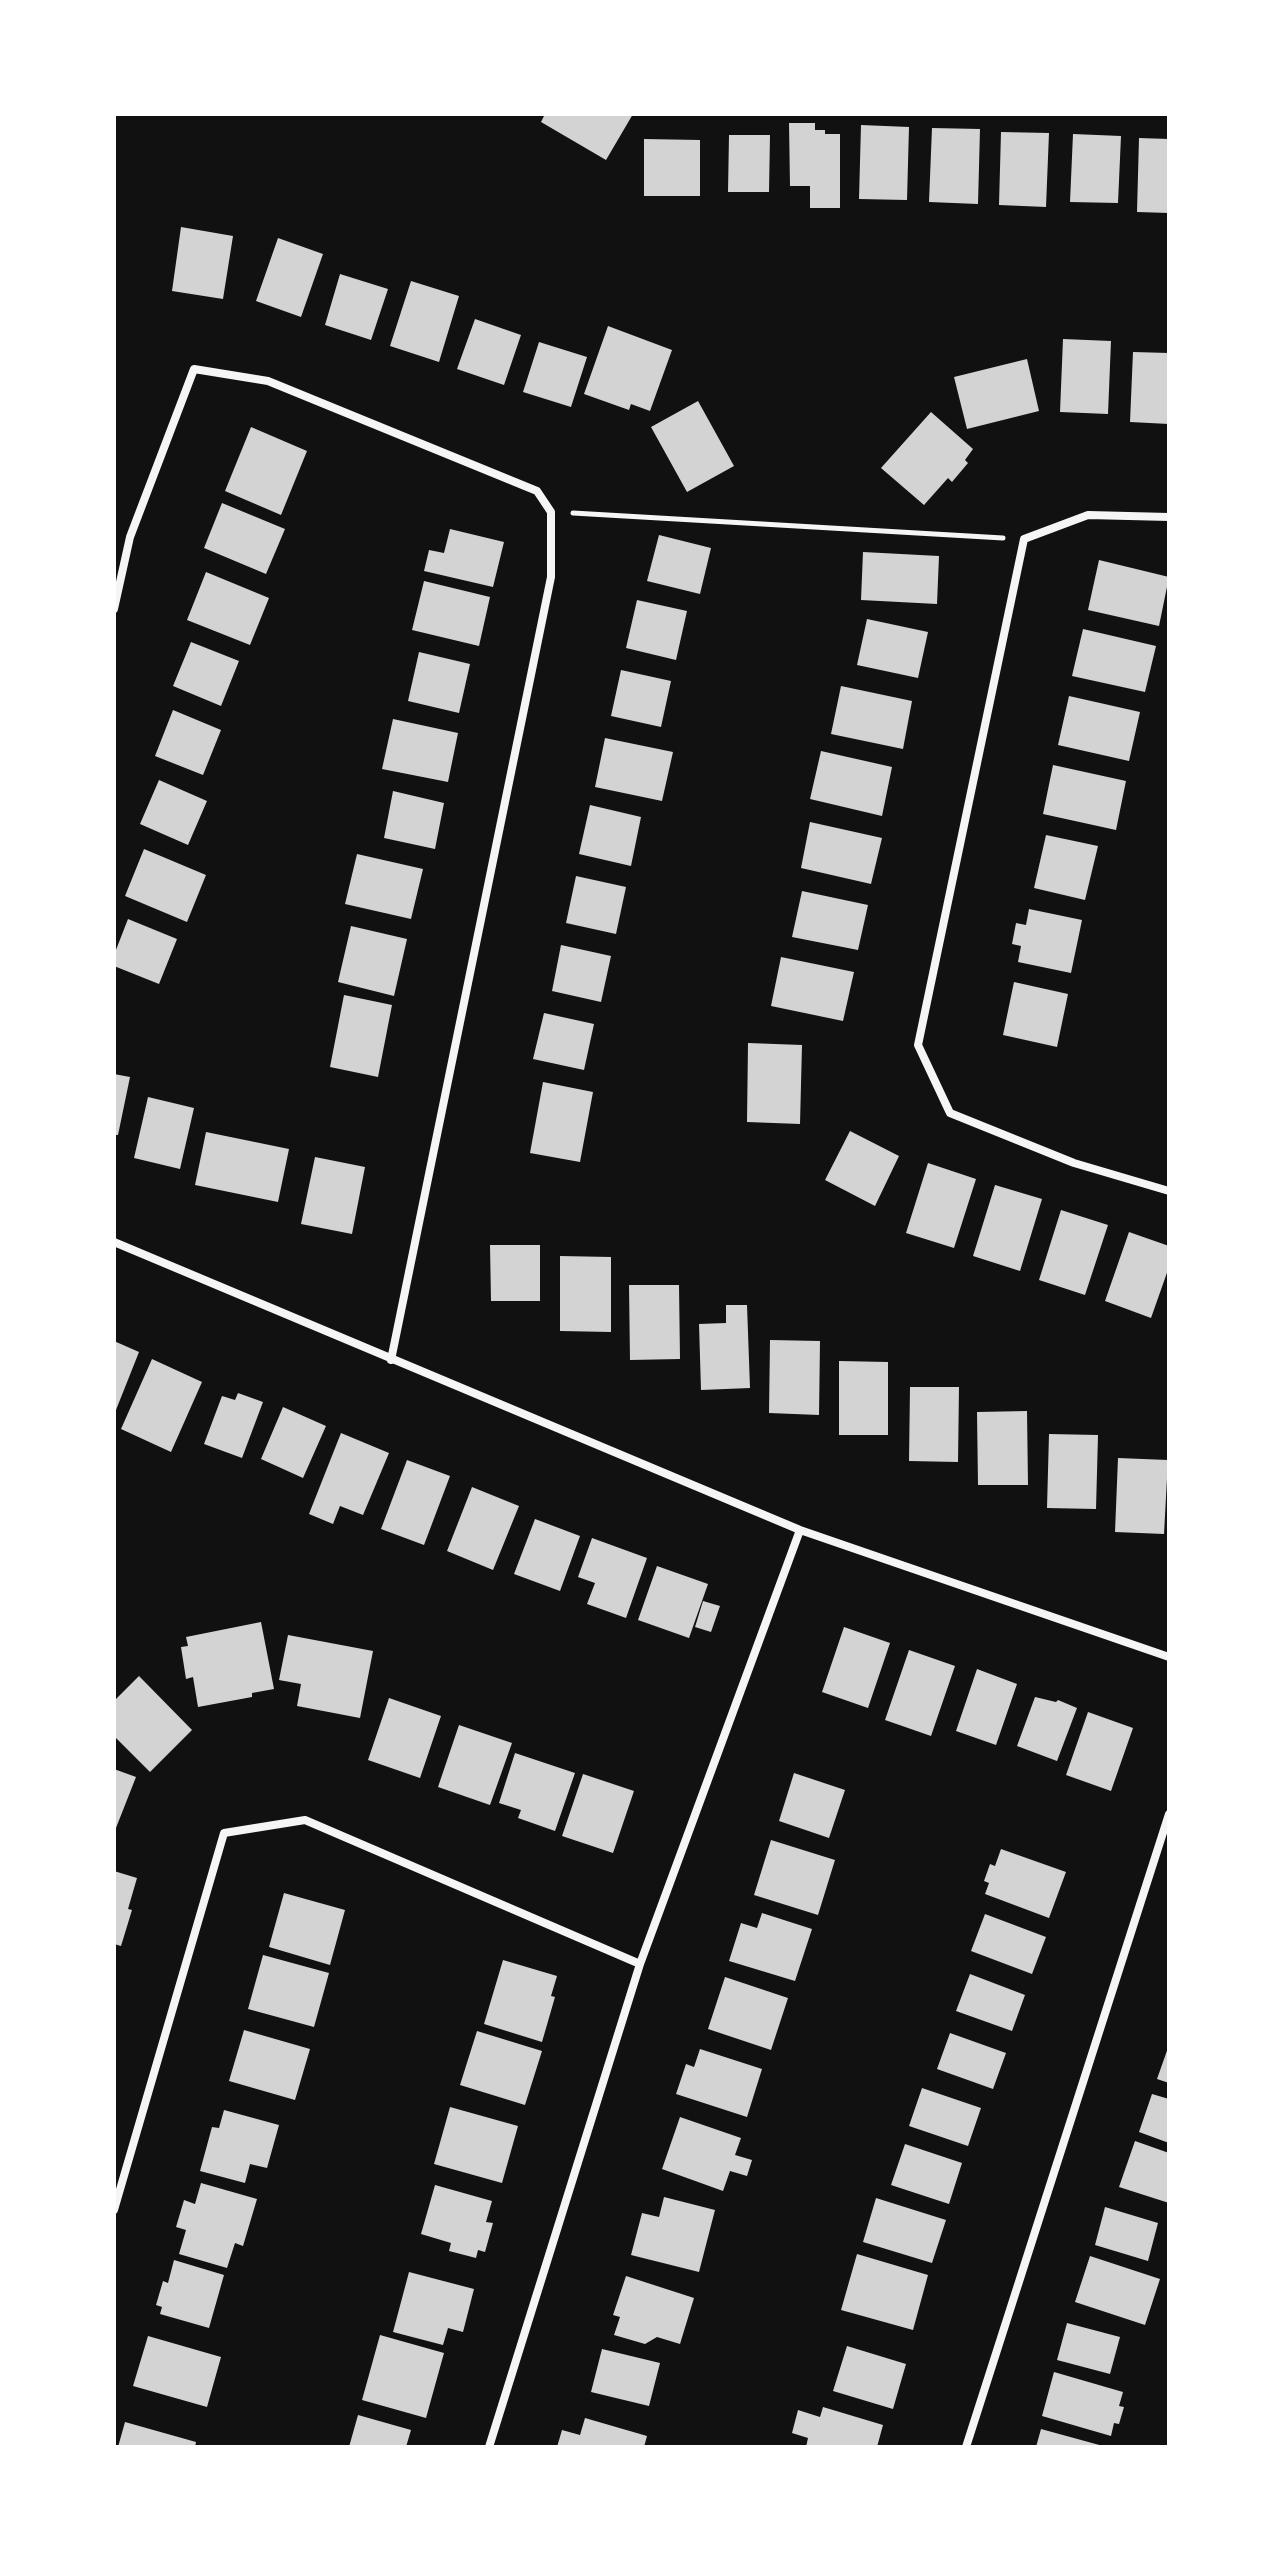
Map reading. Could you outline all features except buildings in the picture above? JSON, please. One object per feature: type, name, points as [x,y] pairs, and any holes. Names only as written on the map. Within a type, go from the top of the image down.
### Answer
[{"type":"street","points":[[114,609],[130,537],[194,369],[268,381],[537,491],[551,512],[551,577],[391,1360]]},
{"type":"street","points":[[1169,517],[1088,515],[1024,539],[918,1045],[950,1113],[1074,1163],[1169,1191]]},
{"type":"street","points":[[114,1242],[800,1530],[1169,1657]]},
{"type":"street","points":[[489,2447],[640,1964],[800,1530]]},
{"type":"street","points":[[966,2447],[1169,1814]]},
{"type":"street","points":[[114,2210],[224,1833],[305,1820],[640,1964]]},
{"type":"path","points":[[551,512],[1024,539]]}]
